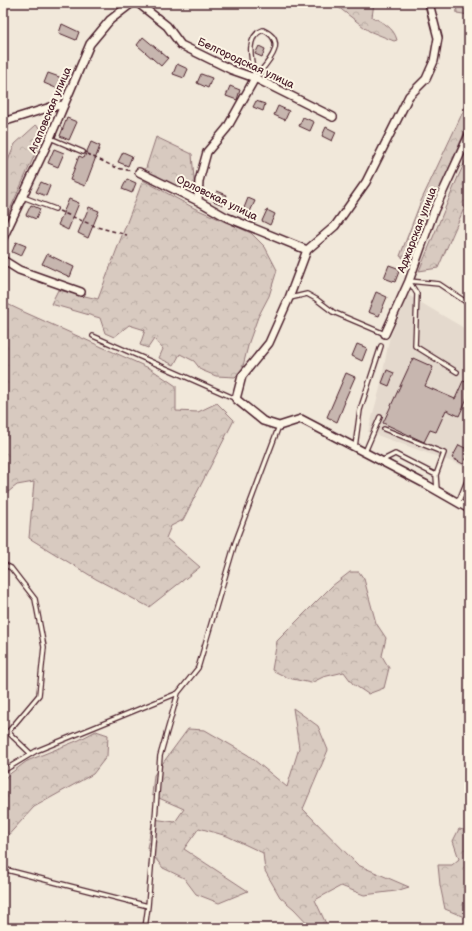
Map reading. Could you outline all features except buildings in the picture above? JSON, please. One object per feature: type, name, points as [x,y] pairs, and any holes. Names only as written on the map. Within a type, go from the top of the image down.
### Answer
[{"type":"street","name":"Агаповская улица","points":[[3,238],[50,138],[90,44],[110,20],[132,3]]},
{"type":"street","name":"Белгородская улица","points":[[138,3],[167,26],[181,45],[232,70],[255,78],[333,117]]},
{"type":"street","points":[[429,3],[438,38],[434,61],[426,79],[409,96],[366,182],[335,226],[307,250],[289,298],[269,343],[242,376],[236,399],[263,422],[279,426],[301,419],[381,460],[469,509]]},
{"type":"street","points":[[198,201],[199,181],[207,152],[227,128],[255,78]]},
{"type":"street","points":[[3,124],[54,106],[64,105]]},
{"type":"street","name":"Аджарская улица","points":[[386,334],[409,281],[434,211],[468,138]]},
{"type":"street","name":"Орловская улица","points":[[140,172],[226,217],[307,250]]},
{"type":"street","points":[[3,260],[18,270],[81,292]]},
{"type":"lane","points":[[262,30],[268,32],[274,39],[274,53],[255,78],[251,58],[251,43],[253,36],[262,30]]},
{"type":"lane","points":[[50,138],[83,152]]},
{"type":"lane","points":[[23,197],[55,209]]},
{"type":"lane","points":[[409,281],[439,284],[469,304]]},
{"type":"lane","points":[[409,281],[417,294],[415,346],[457,372]]},
{"type":"lane","points":[[289,298],[307,294],[333,312],[386,334]]},
{"type":"lane","points":[[93,336],[236,399]]},
{"type":"lane","points":[[355,447],[360,410],[381,346]]},
{"type":"lane","points":[[365,452],[380,416]]},
{"type":"lane","points":[[145,928],[160,756],[178,693],[198,668],[235,543],[279,426]]},
{"type":"lane","points":[[384,429],[444,453],[436,475],[437,490]]},
{"type":"lane","points":[[381,460],[395,454],[436,475]]},
{"type":"lane","points":[[458,502],[469,476]]},
{"type":"lane","points":[[3,564],[11,568],[35,599],[44,647],[40,695],[5,732],[31,754]]},
{"type":"lane","points":[[3,771],[36,750],[178,693]]},
{"type":"lane","points":[[3,869],[148,906]]},
{"type":"path","points":[[83,152],[117,168],[140,172]]},
{"type":"path","points":[[55,209],[97,227],[127,235]]},
{"type":"shaded area","points":[[408,295],[469,331],[469,468],[368,432],[380,388],[389,340]]},
{"type":"green space","points":[[333,3],[374,3],[372,17],[384,23],[391,29],[397,40],[394,41],[369,31]]},
{"type":"green space","points":[[456,3],[469,3],[469,15],[457,13]]},
{"type":"green space","points":[[469,99],[469,122],[409,261],[400,256],[421,201]]},
{"type":"green space","points":[[36,125],[45,132],[3,225],[3,172],[15,144]]},
{"type":"green space","points":[[156,137],[192,154],[195,192],[189,194],[144,174]]},
{"type":"green space","points":[[469,153],[469,197],[438,268],[419,271],[458,177]]},
{"type":"green space","points":[[143,180],[194,208],[251,233],[265,247],[277,270],[269,296],[258,317],[249,342],[242,370],[235,377],[216,376],[201,370],[194,361],[180,354],[174,365],[159,358],[163,349],[154,339],[148,348],[140,345],[145,330],[129,325],[114,337],[105,333],[100,318],[51,304],[58,290],[98,299]]},
{"type":"green space","points":[[3,302],[151,369],[176,386],[176,411],[198,412],[217,403],[234,420],[183,520],[171,526],[166,538],[200,567],[149,607],[96,579],[29,538],[34,482],[17,485],[3,496]]},
{"type":"green space","points":[[350,572],[359,572],[364,579],[376,623],[386,638],[382,656],[389,668],[384,688],[368,694],[353,684],[344,672],[323,677],[311,683],[288,678],[272,670],[277,641],[332,586]]},
{"type":"green space","points":[[293,708],[318,726],[328,750],[303,809],[358,865],[409,887],[396,891],[364,895],[341,886],[315,900],[328,928],[312,928],[280,897],[265,871],[263,853],[227,836],[199,828],[184,849],[248,891],[219,903],[196,894],[184,878],[163,868],[147,848],[153,819],[175,822],[184,809],[152,795],[154,775],[188,729],[205,730],[248,755],[287,787],[299,748]]},
{"type":"green space","points":[[96,731],[108,735],[107,756],[93,774],[34,807],[3,841],[3,779],[27,761],[79,740]]},
{"type":"green space","points":[[459,829],[469,831],[469,919],[445,909],[440,885],[438,865],[452,865],[459,859],[453,841]]}]
